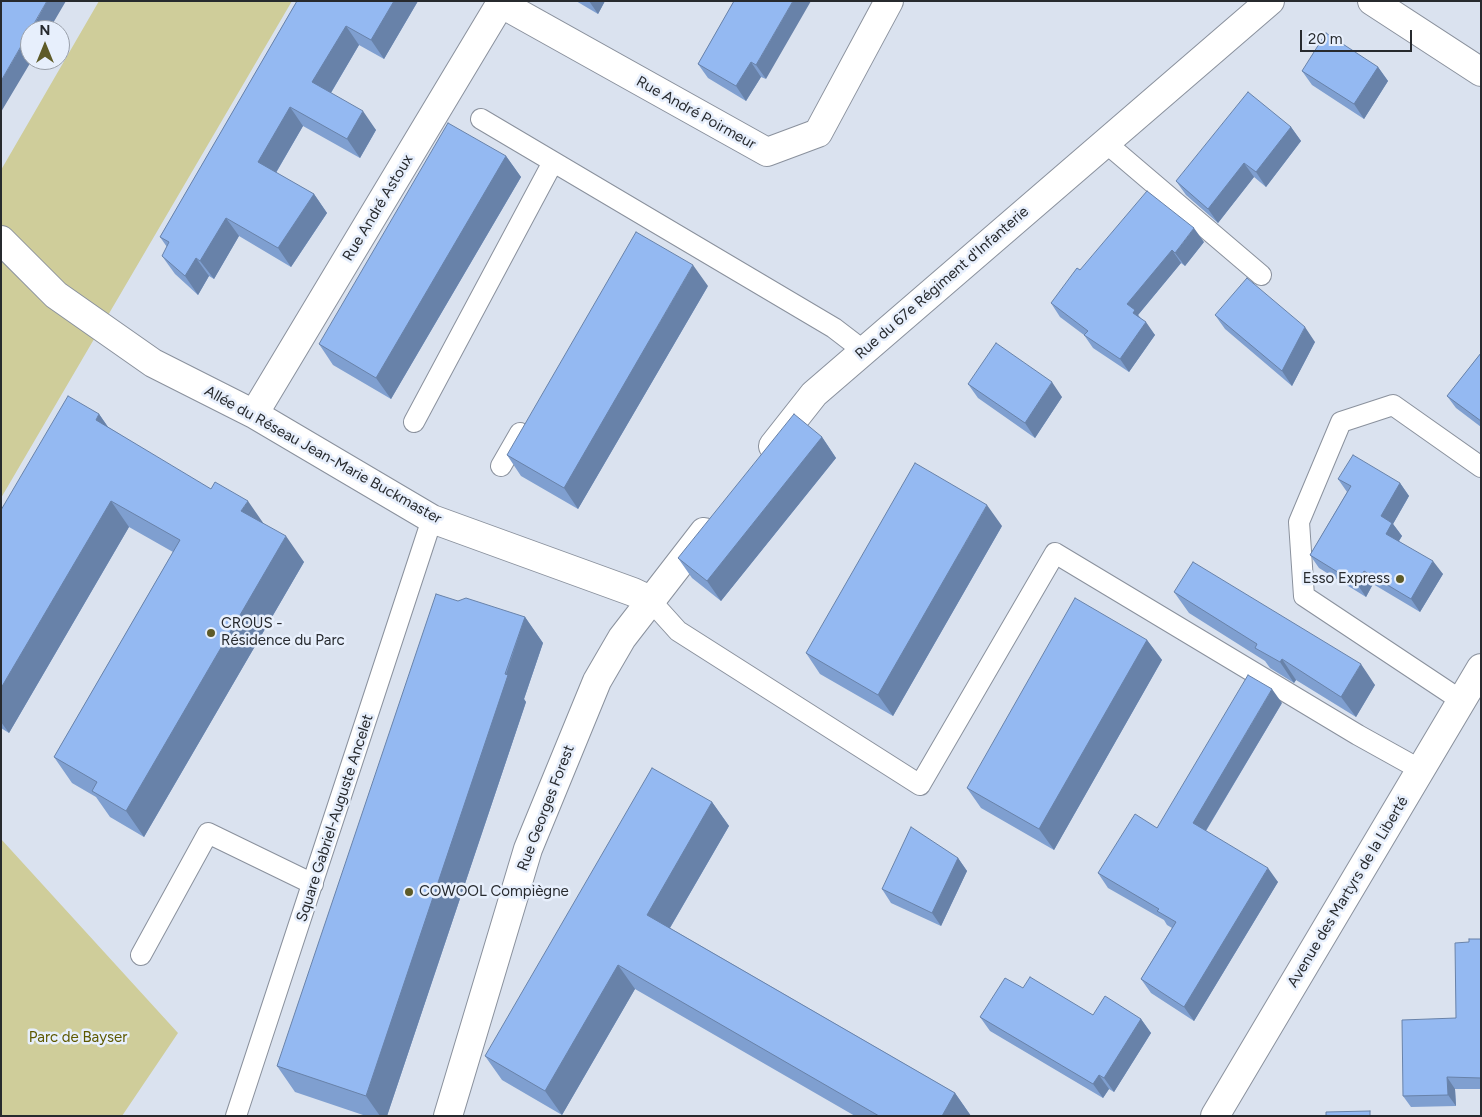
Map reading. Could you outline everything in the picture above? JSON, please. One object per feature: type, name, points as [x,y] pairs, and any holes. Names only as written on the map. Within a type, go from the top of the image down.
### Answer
[{"type":"street","name":"Rue André Poirmeur","points":[[501,2],[767,152],[818,133],[889,1]]},
{"type":"street","name":"Rue du 67e Régiment d'Infanterie","points":[[759,462],[814,394],[1270,1]]},
{"type":"street","points":[[1372,1],[1481,72]]},
{"type":"street","name":"Rue André Astoux","points":[[254,414],[501,2]]},
{"type":"street","name":"Allée du Réseau Jean-Marie Buckmaster","points":[[1,240],[56,295],[153,363],[254,414],[432,519],[633,592],[650,600]]},
{"type":"street","points":[[650,600],[717,516]]},
{"type":"street","name":"Rue Georges Forest","points":[[448,1116],[528,849],[596,681],[622,638],[650,600]]},
{"type":"street","name":"Avenue des Martyrs de la Liberté","points":[[1215,1116],[1481,668]]},
{"type":"lane","points":[[481,120],[553,162],[640,225],[834,328],[864,351]]},
{"type":"lane","points":[[1106,143],[1261,275]]},
{"type":"lane","points":[[414,422],[553,162]]},
{"type":"lane","points":[[1462,701],[1304,596],[1299,522],[1341,422],[1393,405],[1481,467]]},
{"type":"lane","points":[[501,466],[531,414]]},
{"type":"lane","name":"Square Gabriel-Auguste Ancelet","points":[[236,1116],[432,519]]},
{"type":"lane","points":[[650,600],[678,631],[920,785],[1055,553],[1350,730],[1421,770]]},
{"type":"lane","points":[[141,955],[208,833],[313,884]]},
{"type":"green space","points":[[99,1],[292,1],[1,498],[1,170],[59,70],[70,70],[70,51]]},
{"type":"green space","name":"Parc de Bayser","points":[[1,839],[178,1033],[122,1116],[1,1116]]},
{"type":"building","points":[[1,1],[47,1],[36,20],[20,20],[20,48],[1,81]]},
{"type":"building","points":[[297,1],[394,1],[371,40],[346,26],[312,82],[363,111],[347,139],[290,107],[258,162],[314,194],[278,248],[226,218],[200,261],[196,258],[185,276],[162,256],[169,242],[160,237]]},
{"type":"building","points":[[734,1],[793,1],[756,65],[751,62],[736,86],[698,64]]},
{"type":"building","points":[[1326,33],[1378,67],[1354,104],[1302,71]]},
{"type":"building","points":[[1248,92],[1291,127],[1256,172],[1244,163],[1208,209],[1176,181]]},
{"type":"building","points":[[448,123],[506,156],[376,378],[319,344]]},
{"type":"building","points":[[1147,191],[1194,228],[1175,253],[1172,250],[1127,304],[1135,310],[1133,313],[1146,322],[1120,359],[1084,335],[1088,331],[1051,303],[1077,268],[1080,270]]},
{"type":"building","points":[[636,232],[693,265],[564,488],[507,455]]},
{"type":"building","points":[[1247,278],[1305,327],[1282,371],[1215,315]]},
{"type":"building","points":[[996,343],[1052,382],[1025,423],[968,384]]},
{"type":"building","points":[[1481,353],[1481,421],[1447,396]]},
{"type":"building","name":"CROUS - Résidence du Parc","points":[[68,396],[99,414],[96,420],[211,489],[215,482],[248,501],[241,511],[286,536],[126,811],[92,791],[97,782],[54,757],[180,540],[111,501],[1,688],[1,510]]},
{"type":"building","points":[[794,414],[822,437],[707,581],[678,558]]},
{"type":"building","points":[[1353,455],[1400,483],[1381,516],[1392,523],[1386,534],[1433,561],[1411,599],[1364,571],[1357,584],[1310,555],[1351,486],[1338,479]]},
{"type":"building","points":[[915,463],[987,505],[878,695],[806,653]]},
{"type":"building","points":[[1193,562],[1361,664],[1341,697],[1282,659],[1280,662],[1255,648],[1257,644],[1174,592]]},
{"type":"building","points":[[436,594],[458,601],[466,598],[525,617],[505,674],[508,675],[366,1096],[277,1066]]},
{"type":"building","points":[[1075,598],[1147,640],[1039,829],[967,788]]},
{"type":"building","points":[[1248,675],[1272,689],[1193,823],[1268,868],[1184,1007],[1141,979],[1176,922],[1157,911],[1159,909],[1098,873],[1135,814],[1157,828]]},
{"type":"building","points":[[652,768],[712,802],[647,915],[955,1093],[942,1116],[879,1116],[618,965],[545,1091],[485,1056]]},
{"type":"building","points":[[911,827],[958,858],[932,913],[882,889]]},
{"type":"building","points":[[1469,939],[1481,939],[1481,1078],[1447,1077],[1448,1095],[1403,1096],[1402,1020],[1456,1018],[1455,943],[1469,942]]},
{"type":"building","points":[[1030,977],[1093,1015],[1105,996],[1141,1019],[1104,1078],[1099,1075],[1093,1084],[980,1017],[1005,978],[1023,988]]},
{"type":"building","points":[[1370,1111],[1370,1116],[1326,1116],[1326,1112]]},
{"type":"place","name":"Esso Express","points":[[1400,579]]},
{"type":"place","name":"CROUS - Résidence du Parc","points":[[211,633]]},
{"type":"place","name":"COWOOL Compiègne","points":[[409,892]]}]
